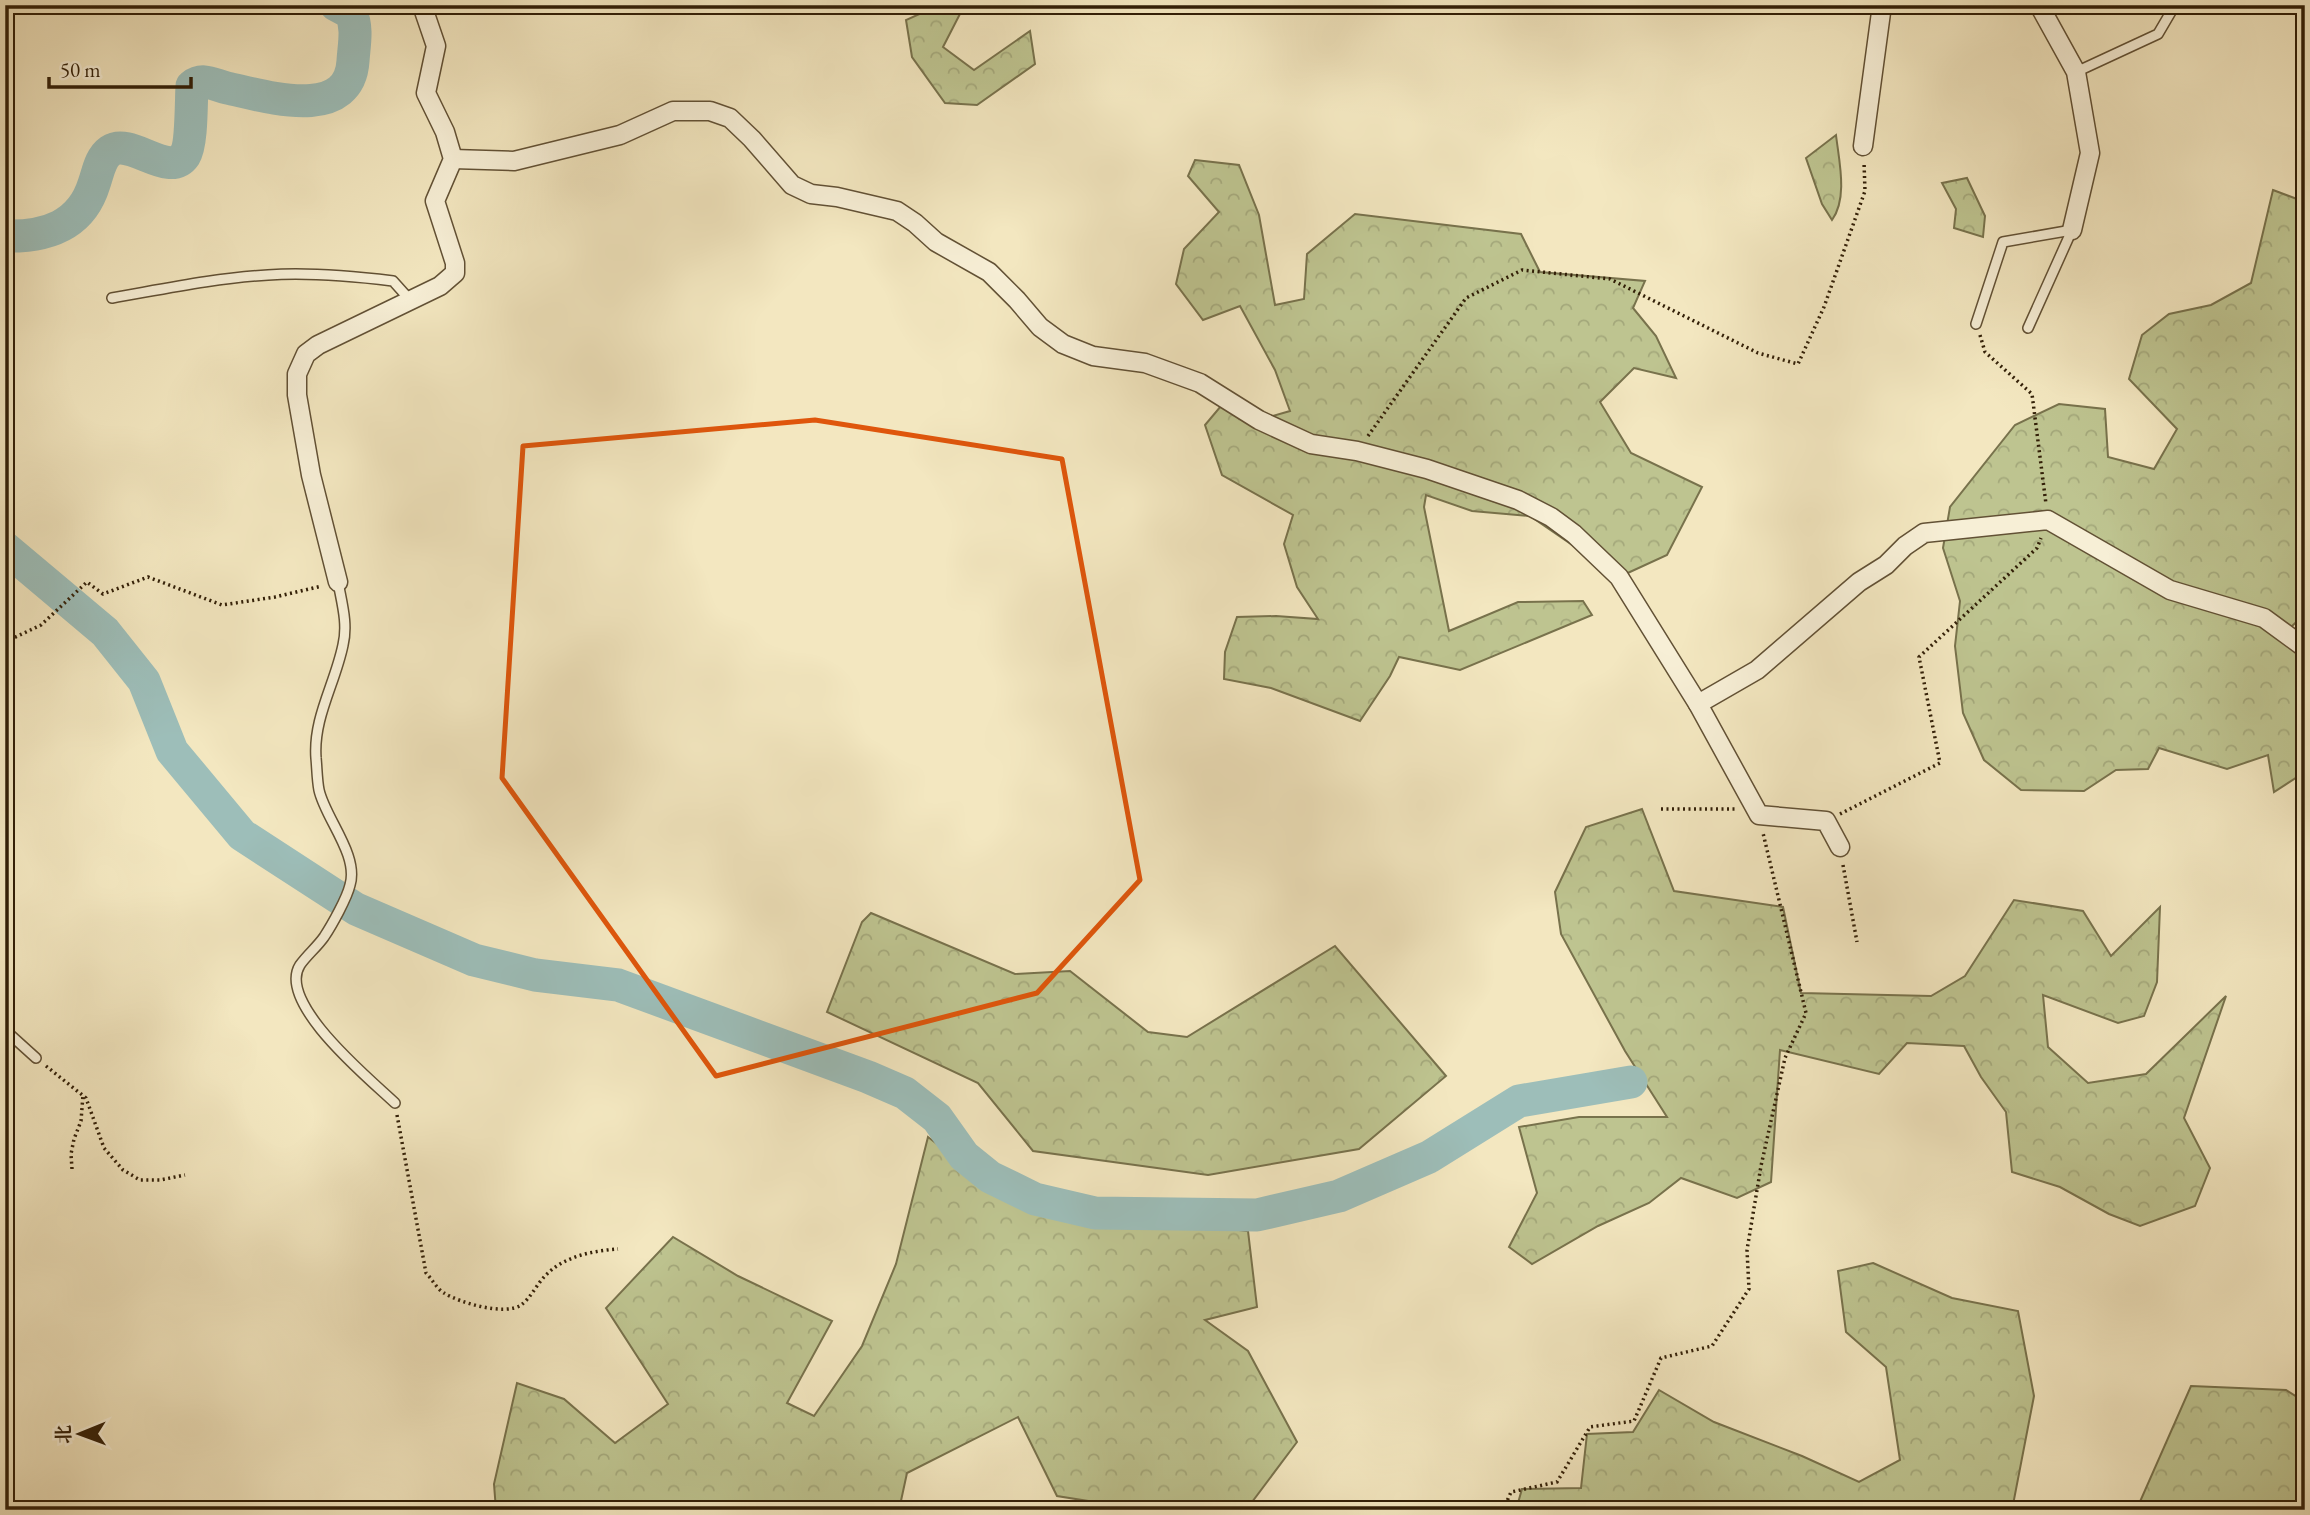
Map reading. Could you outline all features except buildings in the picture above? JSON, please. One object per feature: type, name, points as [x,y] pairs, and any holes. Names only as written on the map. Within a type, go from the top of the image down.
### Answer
[{"type":"street","points":[[338,582],[311,475],[296,374],[306,354],[318,345],[440,286],[455,273],[455,263],[435,201],[453,159],[445,132],[426,93],[436,46],[422,5]]},
{"type":"street","points":[[1863,146],[1882,5]]},
{"type":"street","points":[[2039,5],[2076,72],[2090,153],[2072,230]]},
{"type":"street","points":[[453,159],[514,161],[621,135],[673,111],[710,111],[730,118],[752,139],[792,186],[811,194],[897,211],[936,242],[989,272],[1040,327],[1063,344],[1093,356],[1145,363],[1200,383],[1259,420],[1311,444],[1427,469],[1518,500],[1551,517],[1574,534],[1619,577],[1698,704],[1759,815],[1826,821],[1840,847]]},
{"type":"street","points":[[1698,704],[1757,670],[1859,582],[1886,565],[1905,546],[1924,533],[2048,520],[2170,590],[2264,618],[2305,648]]},
{"type":"lane","points":[[2076,72],[2158,34],[2175,5]]},
{"type":"lane","points":[[1976,324],[2003,242],[2072,230]]},
{"type":"lane","points":[[2028,328],[2072,230]]},
{"type":"lane","points":[[112,298],[270,274],[348,276],[393,281],[411,301]]},
{"type":"lane","points":[[338,582],[345,618],[343,644],[317,726],[316,756],[319,792],[350,860],[351,883],[325,936],[298,968],[298,987],[306,1010],[326,1037],[395,1103]]},
{"type":"lane","points":[[5,1030],[36,1058]]},
{"type":"path","points":[[1357,452],[1466,298],[1522,270],[1609,279],[1758,353],[1798,364],[1824,307],[1865,191],[1863,146]]},
{"type":"path","points":[[1826,821],[1940,763],[1919,657],[2037,548],[2048,520],[2032,394],[1985,352],[1976,324]]},
{"type":"path","points":[[5,642],[41,625],[87,582],[103,594],[148,577],[222,605],[275,597],[338,582]]},
{"type":"path","points":[[1503,1510],[1511,1492],[1557,1482],[1590,1427],[1634,1422],[1661,1358],[1712,1346],[1749,1289],[1747,1250],[1760,1166],[1785,1058],[1806,1013],[1759,815],[1739,808],[1661,809]]},
{"type":"path","points":[[1840,847],[1857,942]]},
{"type":"path","points":[[36,1058],[86,1098],[104,1148],[123,1170],[140,1180],[160,1180],[185,1175]]},
{"type":"path","points":[[72,1169],[71,1154],[81,1121],[83,1095]]},
{"type":"path","points":[[395,1103],[426,1273],[443,1292],[470,1304],[510,1309],[522,1304],[546,1274],[567,1259],[618,1249]]},
{"type":"highlighted area","points":[[815,420],[1062,459],[1140,880],[1037,993],[716,1076],[502,778],[523,446]]},
{"type":"green space","points":[[963,8],[943,47],[974,70],[1030,31],[1035,64],[977,105],[945,103],[912,57],[906,20],[926,11]]},
{"type":"green space","points":[[1836,135],[1841,190],[1837,211],[1832,220],[1822,204],[1806,158]]},
{"type":"green space","points":[[1195,160],[1239,165],[1259,215],[1275,305],[1304,299],[1307,254],[1355,214],[1521,234],[1540,272],[1645,281],[1633,308],[1656,336],[1676,378],[1634,368],[1600,402],[1631,453],[1702,487],[1667,555],[1619,577],[1530,516],[1472,511],[1426,495],[1424,507],[1449,631],[1518,602],[1583,601],[1592,615],[1460,670],[1399,657],[1390,676],[1360,721],[1271,688],[1224,679],[1225,652],[1237,617],[1318,619],[1297,587],[1284,544],[1293,515],[1222,475],[1205,425],[1226,400],[1259,420],[1290,411],[1275,370],[1240,306],[1203,320],[1176,284],[1184,249],[1219,212],[1188,176]]},
{"type":"green space","points":[[1967,178],[1985,216],[1983,237],[1954,228],[1956,209],[1942,183]]},
{"type":"green space","points":[[2273,190],[2305,202],[2305,614],[2291,627],[2305,639],[2305,772],[2274,792],[2268,755],[2227,769],[2159,748],[2148,769],[2116,770],[2084,791],[2021,790],[1984,760],[1963,713],[1955,646],[1960,601],[1943,548],[1950,507],[2015,425],[2059,404],[2105,409],[2108,457],[2154,469],[2177,429],[2129,379],[2142,335],[2169,314],[2211,305],[2251,283]]},
{"type":"green space","points":[[1642,809],[1674,891],[1783,907],[1801,993],[1931,996],[1965,976],[2014,900],[2083,911],[2111,956],[2160,907],[2157,982],[2144,1016],[2118,1023],[2043,995],[2048,1047],[2088,1083],[2146,1074],[2226,996],[2184,1118],[2210,1168],[2195,1206],[2140,1226],[2109,1214],[2060,1187],[2012,1172],[2006,1112],[1981,1077],[1964,1046],[1907,1043],[1879,1074],[1780,1050],[1771,1182],[1737,1198],[1681,1178],[1649,1203],[1598,1226],[1532,1264],[1509,1247],[1537,1193],[1519,1127],[1579,1117],[1667,1117],[1625,1051],[1561,934],[1555,892],[1586,827]]},
{"type":"green space","points":[[871,913],[1015,974],[1070,971],[1148,1032],[1187,1037],[1335,946],[1446,1076],[1359,1149],[1208,1175],[1033,1151],[978,1083],[827,1012],[862,922]]},
{"type":"green space","points":[[928,1137],[1016,1205],[1248,1231],[1257,1307],[1205,1320],[1248,1351],[1297,1442],[1246,1510],[1145,1510],[1057,1496],[1018,1417],[907,1473],[899,1510],[496,1510],[494,1484],[517,1383],[564,1399],[615,1443],[668,1404],[606,1308],[673,1237],[738,1276],[832,1321],[787,1403],[814,1416],[862,1346],[896,1264]]},
{"type":"green space","points":[[1873,1263],[1952,1298],[2018,1311],[2034,1396],[2012,1510],[1516,1510],[1522,1489],[1581,1488],[1587,1434],[1633,1432],[1659,1390],[1714,1422],[1802,1456],[1859,1482],[1900,1460],[1886,1367],[1846,1332],[1838,1271]]},
{"type":"green space","points":[[2191,1386],[2286,1390],[2305,1402],[2305,1510],[2120,1510],[2139,1504]]},
{"type":"waterway","points":[[5,236],[48,231],[71,219],[88,198],[102,162],[110,151],[128,149],[160,161],[178,161],[187,149],[192,86],[196,83],[209,82],[262,96],[303,101],[321,99],[337,92],[348,80],[353,61],[355,31],[351,13],[336,5]]},
{"type":"waterway","points":[[5,548],[105,632],[144,681],[172,751],[242,835],[356,909],[474,960],[535,975],[618,985],[868,1077],[905,1093],[937,1118],[964,1156],[990,1177],[1035,1199],[1095,1213],[1257,1215],[1339,1196],[1429,1157],[1519,1101],[1631,1082]]}]
